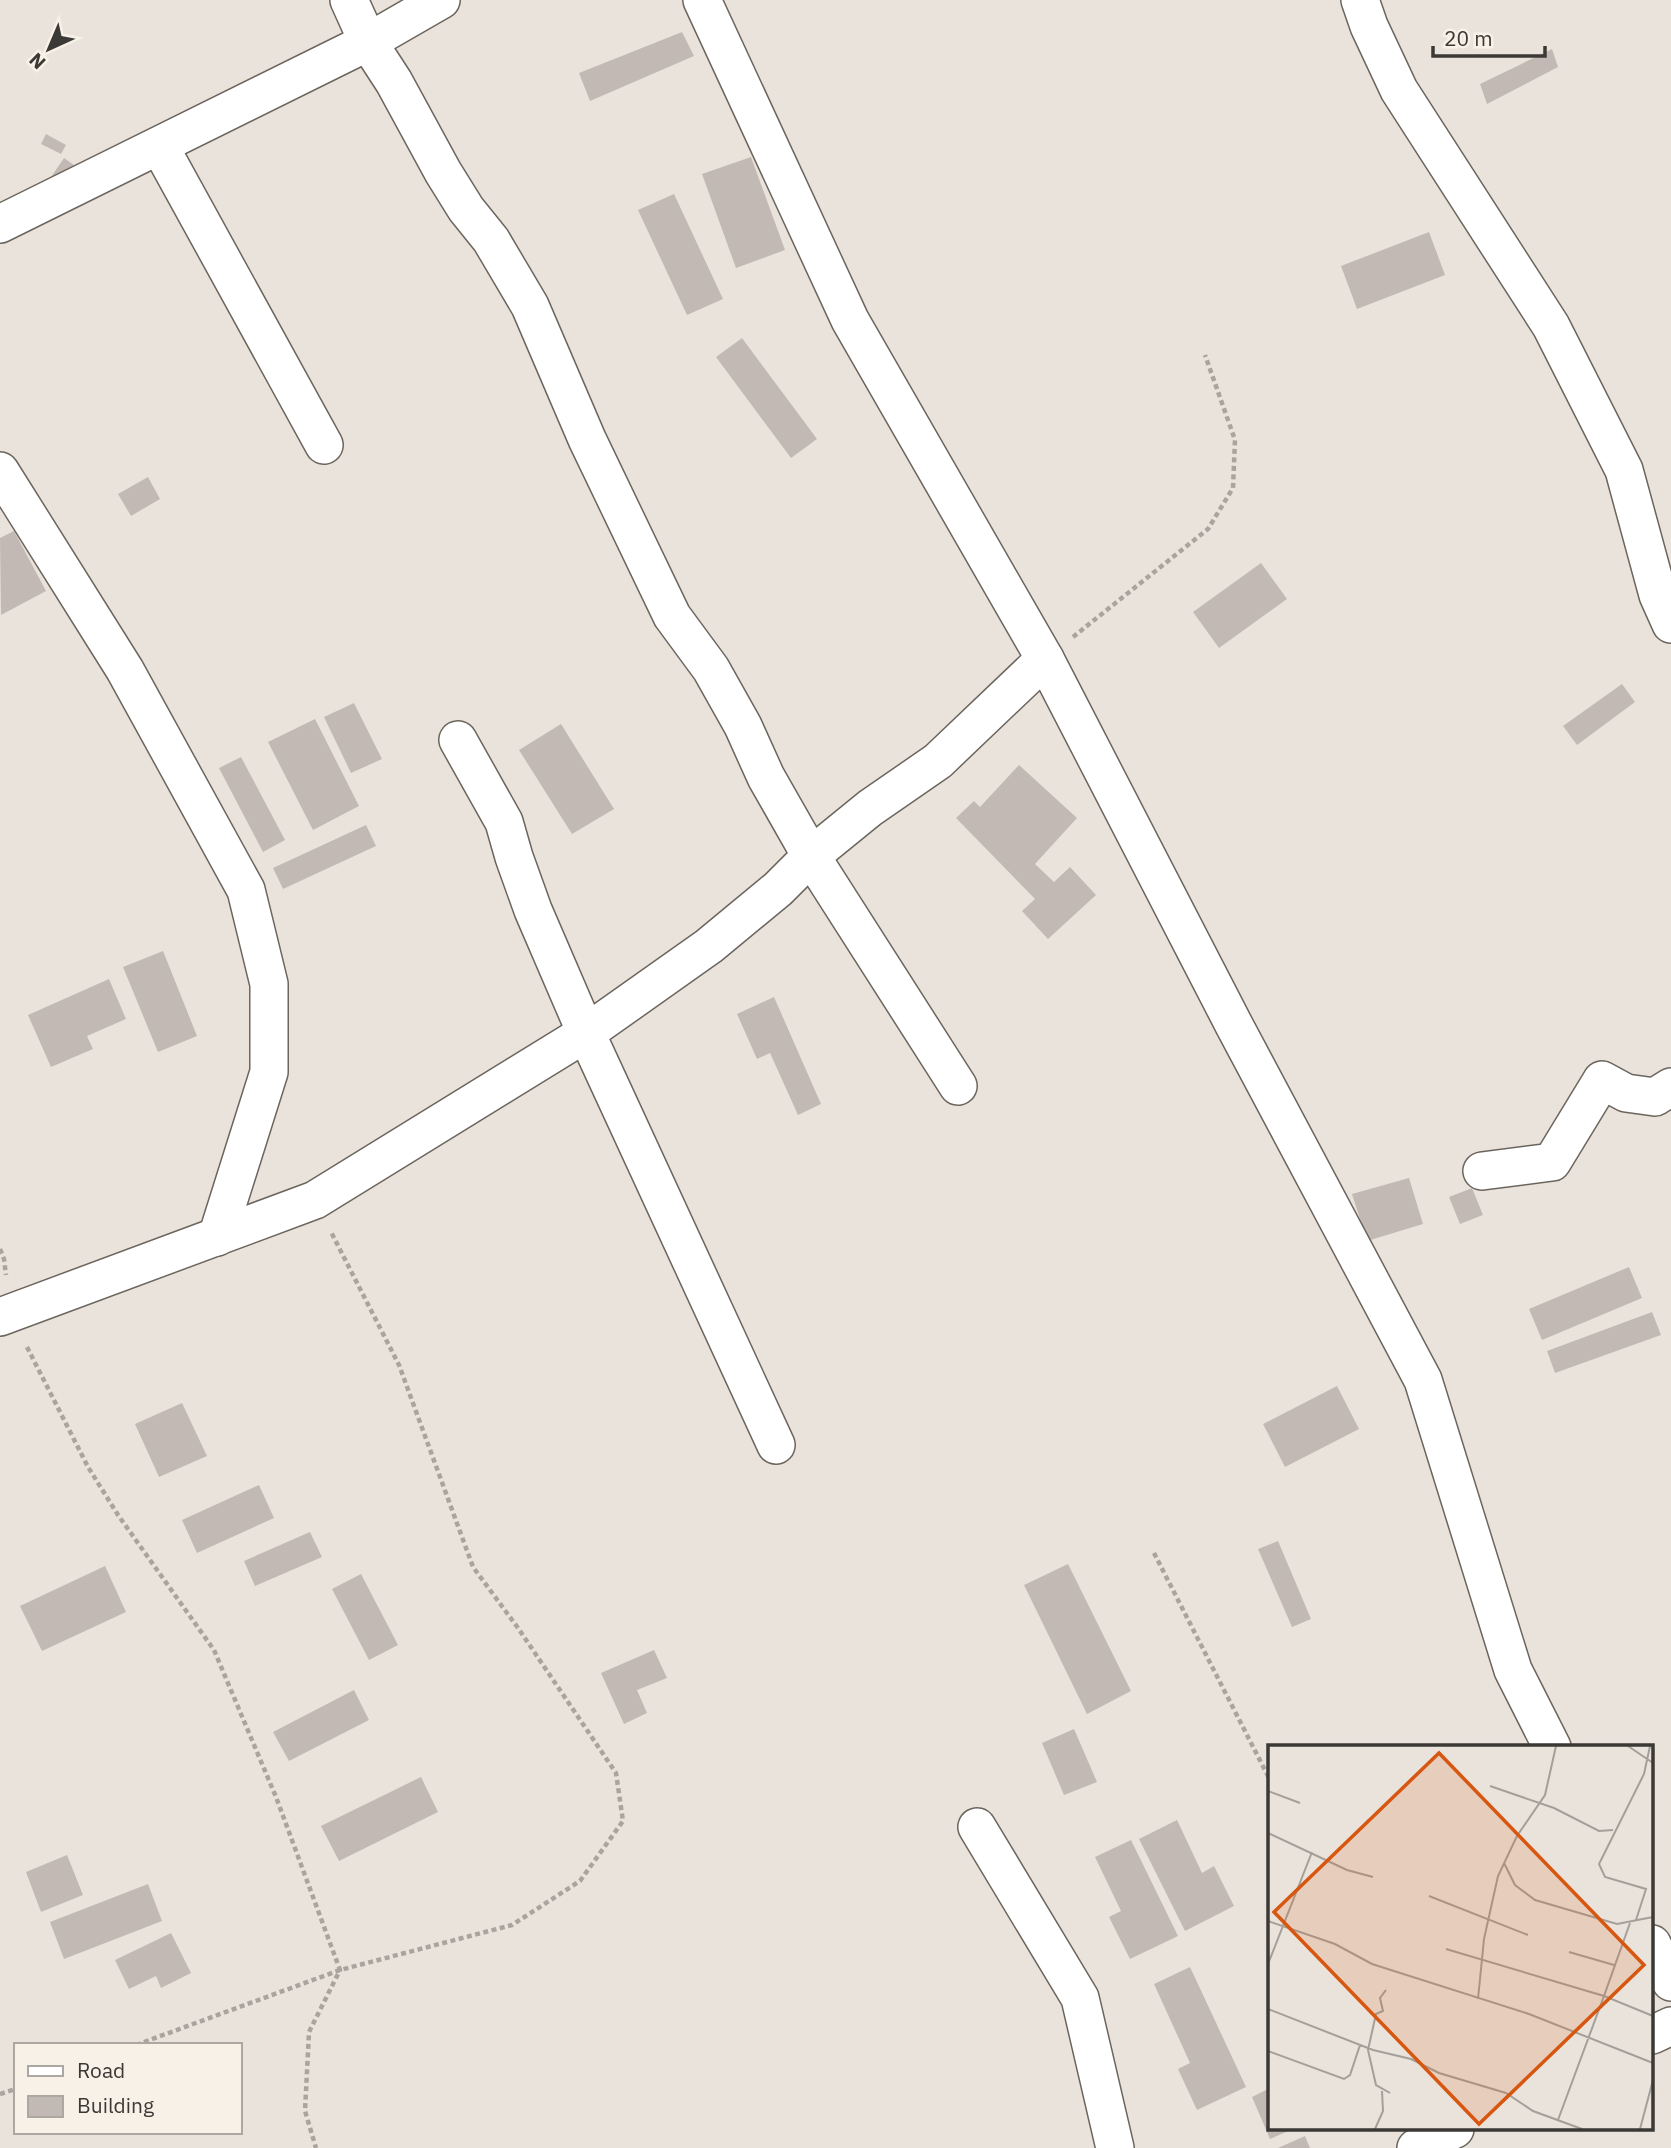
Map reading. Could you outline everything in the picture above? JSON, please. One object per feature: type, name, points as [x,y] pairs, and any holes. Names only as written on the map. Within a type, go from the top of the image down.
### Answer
[{"type":"street","points":[[349,0],[368,42],[394,82],[443,172],[466,209],[491,240],[530,306],[587,439],[672,616],[710,669],[811,856],[958,1086]]},
{"type":"street","points":[[0,224],[368,42],[441,0]]},
{"type":"street","points":[[702,0],[850,320],[1045,659],[1234,1025],[1423,1380],[1513,1670],[1551,1745]]},
{"type":"street","points":[[1360,0],[1399,90],[1551,326],[1625,470],[1658,595],[1671,624]]},
{"type":"street","points":[[160,147],[324,445]]},
{"type":"street","points":[[0,471],[125,670],[246,890],[270,984],[269,1072],[217,1237]]},
{"type":"street","points":[[5,1316],[315,1200],[586,1033],[709,946],[779,889],[811,856],[870,808],[938,761],[1045,659]]},
{"type":"street","points":[[458,740],[504,822],[533,910],[586,1033],[776,1445]]},
{"type":"street","points":[[1482,1171],[1552,1162],[1602,1080],[1626,1093],[1656,1097],[1671,1087]]},
{"type":"street","points":[[977,1827],[1080,1998],[1115,2148]]},
{"type":"street","points":[[1654,1948],[1671,1982]]},
{"type":"street","points":[[1654,2034],[1671,2026]]},
{"type":"street","points":[[1416,2148],[1453,2130]]},
{"type":"path","points":[[1045,659],[1209,529],[1233,488],[1235,440],[1205,355]]},
{"type":"path","points":[[141,2043],[340,1970],[512,1925],[580,1881],[623,1821],[615,1773],[518,1628],[472,1567],[399,1365],[315,1200]]},
{"type":"path","points":[[5,1316],[117,1515],[214,1650],[276,1797],[340,1970],[309,2032],[305,2111],[316,2148]]},
{"type":"path","points":[[1154,1553],[1268,1776]]},
{"type":"building","points":[[682,32],[694,56],[590,101],[579,73]]},
{"type":"building","points":[[1552,49],[1558,67],[1487,104],[1480,84]]},
{"type":"building","points":[[46,134],[66,145],[61,154],[41,144]]},
{"type":"building","points":[[751,157],[785,250],[736,268],[702,174]]},
{"type":"building","points":[[64,158],[78,168],[65,186],[51,177]]},
{"type":"building","points":[[674,194],[723,299],[687,315],[638,210]]},
{"type":"building","points":[[1429,232],[1445,275],[1357,309],[1341,266]]},
{"type":"building","points":[[742,338],[817,439],[791,458],[716,357]]},
{"type":"building","points":[[148,477],[160,499],[131,516],[118,494]]},
{"type":"building","points":[[14,531],[46,591],[1,615],[0,538]]},
{"type":"building","points":[[1261,563],[1287,599],[1219,648],[1193,612]]},
{"type":"building","points":[[1622,684],[1635,702],[1577,745],[1563,726]]},
{"type":"building","points":[[354,703],[382,759],[351,773],[324,717]]},
{"type":"building","points":[[315,719],[359,806],[313,830],[268,742]]},
{"type":"building","points":[[561,724],[614,809],[572,834],[519,750]]},
{"type":"building","points":[[241,757],[285,840],[263,852],[219,768]]},
{"type":"building","points":[[1019,765],[1077,818],[1035,864],[1054,882],[1070,867],[1096,895],[1048,939],[1022,911],[1035,899],[956,818],[974,801],[980,807]]},
{"type":"building","points":[[366,825],[376,846],[283,889],[273,868]]},
{"type":"building","points":[[163,951],[197,1036],[158,1052],[123,967]]},
{"type":"building","points":[[109,979],[126,1019],[87,1036],[93,1049],[51,1067],[28,1015]]},
{"type":"building","points":[[774,997],[821,1104],[798,1115],[770,1053],[757,1059],[737,1014]]},
{"type":"building","points":[[1409,1178],[1423,1224],[1367,1241],[1352,1194]]},
{"type":"building","points":[[1472,1188],[1483,1215],[1460,1224],[1449,1197]]},
{"type":"building","points":[[1629,1267],[1642,1298],[1542,1340],[1529,1309]]},
{"type":"building","points":[[1652,1312],[1661,1335],[1555,1373],[1547,1351]]},
{"type":"building","points":[[1337,1386],[1359,1429],[1285,1467],[1263,1424]]},
{"type":"building","points":[[182,1403],[207,1456],[159,1477],[135,1424]]},
{"type":"building","points":[[259,1485],[274,1518],[197,1553],[182,1520]]},
{"type":"building","points":[[310,1532],[322,1557],[255,1586],[244,1561]]},
{"type":"building","points":[[1278,1541],[1311,1619],[1292,1627],[1258,1549]]},
{"type":"building","points":[[1068,1564],[1131,1691],[1087,1714],[1024,1585]]},
{"type":"building","points":[[105,1566],[126,1612],[42,1651],[20,1606]]},
{"type":"building","points":[[361,1574],[398,1645],[369,1660],[332,1589]]},
{"type":"building","points":[[654,1650],[667,1678],[637,1690],[647,1713],[624,1724],[601,1673]]},
{"type":"building","points":[[354,1690],[369,1720],[289,1761],[273,1732]]},
{"type":"building","points":[[1074,1729],[1097,1782],[1064,1795],[1042,1743]]},
{"type":"building","points":[[421,1777],[438,1812],[339,1861],[321,1826]]},
{"type":"building","points":[[1177,1820],[1202,1873],[1214,1866],[1234,1906],[1185,1931],[1139,1839]]},
{"type":"building","points":[[1131,1840],[1178,1936],[1130,1959],[1109,1917],[1121,1911],[1095,1857]]},
{"type":"building","points":[[67,1855],[83,1895],[41,1912],[26,1872]]},
{"type":"building","points":[[148,1884],[162,1921],[64,1959],[50,1922]]},
{"type":"building","points":[[171,1933],[191,1973],[161,1988],[156,1976],[129,1989],[115,1960]]},
{"type":"building","points":[[1190,1967],[1246,2087],[1197,2110],[1178,2069],[1190,2063],[1154,1984]]},
{"type":"building","points":[[1268,2089],[1268,2130],[1291,2130],[1270,2139],[1252,2097]]},
{"type":"building","points":[[1305,2136],[1310,2148],[1278,2148]]}]
